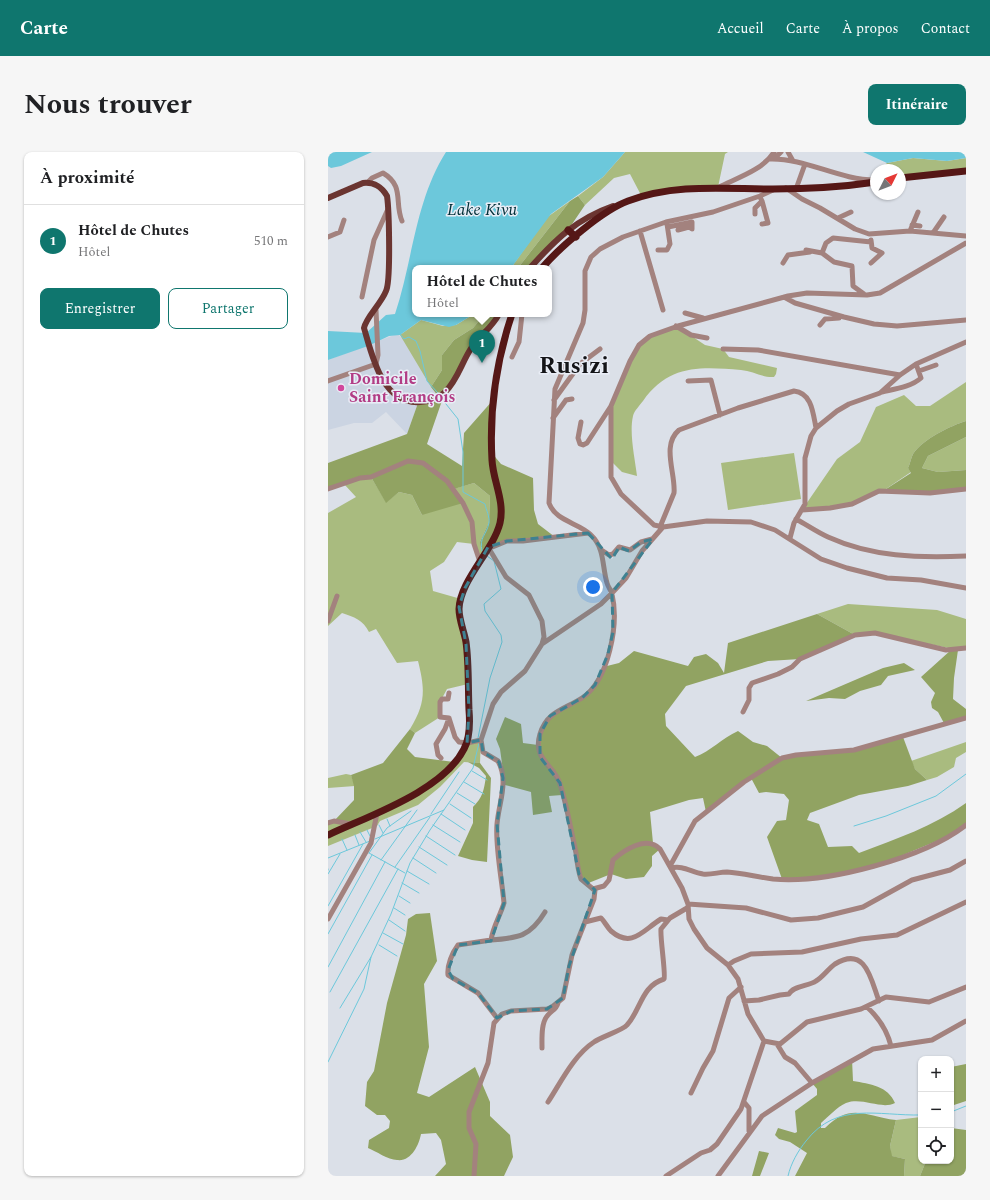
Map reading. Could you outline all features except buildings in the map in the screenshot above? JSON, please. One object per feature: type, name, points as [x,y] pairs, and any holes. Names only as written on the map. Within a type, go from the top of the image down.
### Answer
[{"type":"highway","points":[[906,177],[966,171]]},
{"type":"highway","points":[[545,265],[604,214],[628,201],[655,194],[681,189],[796,189],[832,187],[870,182]]},
{"type":"highway","points":[[568,230],[576,238]]},
{"type":"highway","points":[[328,835],[377,813],[425,788],[454,762],[466,743],[469,711],[466,644],[459,607],[464,591],[497,531],[502,512],[492,472],[491,426],[499,354],[511,317]]},
{"type":"main road","points":[[328,198],[368,182],[377,185],[384,191],[386,196],[388,209],[388,284],[376,310],[366,322],[364,328],[375,365],[386,385],[398,397],[406,401],[425,402],[445,392],[453,382],[472,346],[494,323],[497,317]]},
{"type":"main road","points":[[533,265],[568,230],[603,210],[628,201]]},
{"type":"street","points":[[772,159],[774,152]]},
{"type":"street","points":[[718,188],[758,168],[781,152],[786,160]]},
{"type":"street","points":[[788,152],[793,160]]},
{"type":"street","points":[[772,159],[793,160],[835,173],[870,180]]},
{"type":"street","points":[[796,189],[805,164]]},
{"type":"street","points":[[368,182],[372,178],[383,173],[391,180],[399,192],[402,221]]},
{"type":"street","points":[[786,188],[802,200],[838,218],[855,229],[874,234],[910,231],[966,236]]},
{"type":"street","points":[[755,214],[755,208],[761,199],[774,189]]},
{"type":"street","points":[[761,199],[768,223],[762,224]]},
{"type":"street","points":[[595,890],[581,879],[560,783],[540,757],[538,745],[540,734],[550,716],[557,710],[582,698],[592,689],[599,678],[608,654],[613,632],[614,612],[612,593],[606,578],[600,549],[596,540],[588,533],[561,518],[551,508],[549,503],[552,418],[559,376],[582,323],[585,310],[586,264],[600,249],[614,241],[640,231],[761,199]]},
{"type":"street","points":[[362,297],[371,250],[383,217],[388,209]]},
{"type":"street","points":[[838,218],[851,212]]},
{"type":"street","points":[[910,231],[918,212]]},
{"type":"street","points":[[933,233],[944,217]]},
{"type":"street","points":[[328,236],[340,232],[344,220]]},
{"type":"street","points":[[667,224],[692,222],[692,228],[689,227],[678,230]]},
{"type":"street","points":[[658,250],[667,250],[670,244],[667,224]]},
{"type":"street","points":[[912,225],[920,226]]},
{"type":"street","points":[[640,231],[663,310]]},
{"type":"street","points":[[871,263],[882,254],[872,248],[871,242],[874,234]]},
{"type":"street","points":[[822,253],[826,243],[833,238],[871,242]]},
{"type":"street","points":[[581,422],[578,438],[580,444],[583,445],[587,443],[611,406],[625,372],[639,345],[650,336],[676,326],[784,297],[807,293],[847,293],[867,295],[880,293],[948,252],[966,243]]},
{"type":"street","points":[[806,250],[822,253],[834,262],[852,266],[853,286],[867,295]]},
{"type":"street","points":[[783,263],[788,255],[800,252],[816,252]]},
{"type":"street","points":[[784,297],[795,303],[844,318],[874,324],[896,326],[966,320]]},
{"type":"street","points":[[328,381],[375,365],[378,355],[376,310]]},
{"type":"street","points":[[685,313],[704,318]]},
{"type":"street","points":[[512,356],[519,342],[522,317]]},
{"type":"street","points":[[820,325],[825,318],[844,318]]},
{"type":"street","points":[[676,326],[691,335],[707,338]]},
{"type":"street","points":[[881,392],[900,374],[916,364],[966,342]]},
{"type":"street","points":[[554,401],[580,364],[600,349]]},
{"type":"street","points":[[723,349],[758,350],[900,374]]},
{"type":"street","points":[[790,538],[796,519],[802,510],[806,495],[805,458],[811,436],[816,428],[837,411],[849,404],[881,392],[917,382],[921,378],[916,364]]},
{"type":"street","points":[[919,371],[936,365]]},
{"type":"street","points":[[884,372],[891,382]]},
{"type":"street","points":[[688,381],[711,380],[720,414]]},
{"type":"street","points":[[491,940],[494,925],[504,903],[497,824],[503,798],[503,778],[498,761],[482,752],[479,740],[493,704],[498,696],[525,671],[542,644],[597,606],[612,593],[626,578],[638,556],[653,539],[661,527],[674,488],[671,469],[673,436],[679,430],[720,414],[794,391],[802,392],[810,400],[816,428]]},
{"type":"street","points":[[552,418],[566,400],[572,399]]},
{"type":"street","points":[[611,406],[611,477],[621,494],[649,522],[661,527],[707,521],[738,521],[765,526],[790,538],[822,559],[867,574],[887,578],[928,581],[966,588]]},
{"type":"street","points":[[328,489],[360,478],[371,477],[408,461],[423,463],[447,481],[463,503],[472,522],[474,544],[481,560]]},
{"type":"street","points":[[802,510],[830,508],[852,504],[879,491],[930,493],[966,489]]},
{"type":"street","points":[[796,519],[828,537],[855,547],[876,552],[913,557],[966,556]]},
{"type":"street","points":[[542,644],[544,628],[529,595],[506,577],[488,549],[508,541],[523,541],[588,533]]},
{"type":"street","points":[[600,549],[608,555],[613,554],[619,547],[630,550],[641,542],[653,539]]},
{"type":"street","points":[[328,621],[337,596]]},
{"type":"street","points":[[743,712],[749,700],[749,688],[752,683],[778,674],[792,666],[800,659],[855,635],[875,633],[946,650],[966,648]]},
{"type":"street","points":[[449,694],[448,699],[442,699],[440,702],[440,717],[449,718]]},
{"type":"street","points":[[449,718],[455,737],[459,742],[466,743],[479,740]]},
{"type":"street","points":[[441,758],[438,755],[436,744],[445,729],[449,718]]},
{"type":"street","points":[[670,867],[696,822],[744,782],[782,758],[796,755],[854,750],[966,718]]},
{"type":"street","points":[[328,919],[372,840],[377,813]]},
{"type":"street","points":[[328,823],[334,822],[351,824]]},
{"type":"street","points":[[670,867],[680,866],[704,874],[726,872],[778,879],[833,876],[884,863],[940,842],[966,825]]},
{"type":"street","points":[[595,890],[607,883],[611,874],[611,863],[626,848],[653,843],[660,849],[688,906],[689,920],[698,935],[714,955],[728,965],[738,979],[748,1014],[764,1041],[739,1114],[714,1148],[666,1176]]},
{"type":"street","points":[[548,1102],[584,1050],[595,1041],[626,1027],[641,1004],[641,998],[654,983],[665,976],[662,959],[663,948],[661,929],[668,920],[688,906],[746,908],[787,920],[818,918],[863,907],[912,880],[950,870],[966,861]]},
{"type":"street","points":[[542,1048],[542,1034],[546,1017],[556,1008],[562,998],[568,966],[594,899],[595,890]]},
{"type":"street","points":[[728,965],[751,954],[802,952],[861,940],[906,933],[966,902]]},
{"type":"street","points":[[497,1018],[478,993],[448,975],[453,951],[458,945],[522,936],[536,926],[545,912]]},
{"type":"street","points":[[585,922],[601,918],[613,932],[629,939],[636,937],[660,919],[668,920]]},
{"type":"street","points":[[744,1001],[759,1000],[780,994],[789,994],[793,990],[816,981],[834,965],[852,958],[860,960],[866,966],[879,1001]]},
{"type":"street","points":[[691,1093],[713,1051],[730,998],[741,987]]},
{"type":"street","points":[[764,1041],[778,1044],[785,1042],[808,1022],[867,1007],[890,997],[929,1002],[966,987]]},
{"type":"street","points":[[474,1176],[476,1144],[469,1128],[469,1112],[488,1063],[492,1033],[497,1018],[502,1014],[511,1011],[547,1009],[558,1003]]},
{"type":"street","points":[[867,1007],[881,1023],[888,1035],[891,1046]]},
{"type":"street","points":[[718,1176],[762,1116],[812,1082],[873,1049],[932,1040],[966,1021]]},
{"type":"street","points":[[778,1044],[785,1057],[795,1063],[812,1082]]},
{"type":"street","points":[[744,1102],[749,1108],[749,1132]]},
{"type":"highlighted area","points":[[588,533],[612,559],[619,547],[629,551],[641,542],[653,539],[612,593],[613,632],[608,654],[595,685],[582,698],[550,716],[540,734],[540,757],[560,783],[579,874],[595,890],[569,966],[563,998],[547,1009],[511,1011],[497,1018],[478,993],[453,979],[448,970],[458,945],[491,941],[504,903],[497,824],[503,778],[499,762],[483,752],[481,740],[467,743],[469,711],[466,644],[459,607],[465,588],[488,547],[507,541]]},
{"type":"shaded area","points":[[397,334],[404,339],[439,396],[418,403],[407,434],[386,412],[372,423],[354,423],[328,430],[328,360]]},
{"type":"green space","points":[[625,152],[728,152],[725,154],[718,187],[642,197],[630,174],[614,178],[585,205],[578,196],[603,177]]},
{"type":"green space","points":[[913,158],[947,161],[966,158],[966,171],[906,177],[906,164],[886,164]]},
{"type":"green space","points":[[578,196],[585,205],[568,230],[533,265],[520,265],[570,201]]},
{"type":"green space","points":[[570,201],[520,265],[513,265],[546,218]]},
{"type":"green space","points":[[469,317],[482,317],[473,328],[454,340],[442,355],[442,370],[431,387],[400,335],[421,320],[443,326],[456,325]]},
{"type":"green space","points":[[482,317],[497,317],[477,341],[445,392],[427,444],[462,466],[464,433],[493,400],[491,452],[501,464],[533,478],[534,510],[538,524],[555,537],[507,541],[482,551],[480,542],[489,522],[490,496],[474,483],[454,489],[463,503],[422,515],[412,495],[399,492],[386,503],[371,477],[328,489],[328,463],[407,434],[418,403],[438,396],[431,387],[442,370],[442,355],[454,340],[473,328]]},
{"type":"green space","points":[[675,325],[705,345],[723,349],[729,357],[777,368],[776,374],[774,377],[770,377],[741,370],[712,368],[687,370],[664,380],[653,389],[637,408],[633,416],[632,438],[637,476],[622,472],[611,461],[610,408],[639,344]]},
{"type":"green space","points":[[966,382],[966,421],[937,434],[917,448],[908,468],[911,472],[883,491],[855,504],[802,510],[837,459],[860,442],[876,407],[904,395],[916,406],[930,406]]},
{"type":"green space","points":[[966,421],[966,437],[928,456],[922,468],[938,472],[966,470],[966,489],[930,493],[883,491],[911,473],[908,468],[912,456],[917,448],[930,438],[952,426]]},
{"type":"green space","points":[[966,437],[966,470],[938,472],[922,468],[928,456]]},
{"type":"green space","points":[[794,453],[801,499],[728,510],[721,463]]},
{"type":"green space","points":[[371,477],[386,502],[399,492],[412,495],[422,515],[453,489],[474,483],[490,496],[489,522],[480,542],[486,550],[480,562],[474,544],[457,542],[444,562],[430,571],[433,591],[461,599],[468,684],[447,689],[440,702],[440,717],[415,733],[410,729],[419,711],[423,696],[422,680],[418,661],[397,663],[376,629],[369,632],[361,622],[350,616],[342,613],[328,626],[328,513],[356,497],[344,484]]},
{"type":"green space","points":[[848,604],[937,610],[966,619],[966,648],[958,650],[882,634],[855,635],[817,614]]},
{"type":"green space","points":[[817,614],[855,635],[800,659],[768,661],[686,686],[665,714],[666,726],[695,757],[738,731],[753,742],[767,746],[782,758],[847,752],[903,737],[915,769],[927,780],[908,786],[859,795],[810,813],[807,820],[819,824],[828,847],[852,846],[859,853],[901,837],[941,819],[966,803],[966,825],[956,833],[884,863],[833,876],[782,879],[767,837],[777,821],[786,820],[789,800],[784,794],[766,792],[759,793],[751,778],[706,812],[703,798],[689,800],[650,812],[653,843],[660,849],[652,856],[652,866],[644,877],[626,879],[611,874],[586,884],[581,879],[562,795],[549,796],[552,812],[533,815],[531,792],[505,785],[500,749],[496,739],[505,717],[521,724],[523,743],[538,745],[545,721],[589,692],[603,667],[619,663],[634,651],[688,666],[694,657],[706,654],[718,663],[724,673],[728,643]]},
{"type":"green space","points":[[951,650],[958,650],[953,699],[966,709],[966,718],[945,725],[938,712],[932,708],[931,702],[935,693],[921,677]]},
{"type":"green space","points":[[904,663],[915,670],[888,676],[881,685],[860,691],[845,699],[829,698],[806,701],[883,668]]},
{"type":"green space","points":[[410,729],[415,733],[407,749],[415,757],[454,762],[425,788],[356,821],[334,821],[354,800],[354,786],[351,775],[383,763]]},
{"type":"green space","points":[[481,740],[480,763],[464,762],[440,787],[418,805],[380,821],[377,826],[328,846],[328,823],[441,775],[467,743]]},
{"type":"green space","points":[[966,742],[966,752],[956,758],[954,767],[937,777],[927,780],[915,769],[911,761]]},
{"type":"green space","points":[[468,762],[480,763],[491,778],[487,862],[458,856],[473,823],[473,807],[479,800],[482,793],[486,776],[479,768]]},
{"type":"green space","points":[[346,774],[351,775],[355,786],[328,788],[328,778]]},
{"type":"green space","points":[[430,913],[437,961],[424,984],[429,1047],[417,1093],[429,1097],[475,1067],[490,1102],[490,1116],[510,1135],[513,1157],[504,1176],[435,1176],[446,1164],[441,1140],[436,1133],[421,1134],[414,1152],[402,1160],[390,1159],[368,1148],[369,1140],[389,1128],[390,1121],[385,1115],[377,1115],[365,1106],[367,1082],[374,1071],[387,1003],[406,935],[408,919],[416,914]]},
{"type":"green space","points":[[852,1059],[853,1081],[883,1089],[892,1097],[895,1103],[884,1105],[859,1101],[846,1103],[836,1109],[821,1123],[821,1128],[825,1128],[834,1120],[850,1113],[866,1114],[896,1120],[890,1146],[892,1156],[905,1159],[904,1176],[795,1176],[807,1153],[790,1142],[779,1139],[775,1135],[778,1128],[795,1133],[797,1132],[795,1111],[817,1095],[817,1089],[812,1083]]},
{"type":"green space","points":[[966,1064],[966,1101],[954,1105],[954,1092],[954,1066]]},
{"type":"green space","points":[[918,1117],[918,1164],[925,1164],[920,1176],[904,1176],[905,1159],[891,1156],[890,1146],[896,1120]]},
{"type":"green space","points":[[954,1128],[966,1130],[966,1176],[920,1176],[925,1164],[954,1164]]},
{"type":"green space","points":[[759,1151],[769,1153],[760,1176],[752,1176]]},
{"type":"water","points":[[328,152],[372,152],[341,166],[331,168],[328,166]]},
{"type":"water","name":"Lake Kivu","points":[[446,152],[625,152],[603,177],[551,214],[513,265],[412,265],[412,317],[469,317],[456,325],[449,327],[421,320],[400,335],[389,336],[368,346],[328,360],[328,331],[366,333],[386,315],[395,314],[427,190]]},
{"type":"water","points":[[863,152],[966,152],[966,158],[947,161],[913,158],[887,163]]},
{"type":"waterway","points":[[400,334],[404,339],[409,337],[416,341],[420,351],[427,381],[438,393]]},
{"type":"waterway","points":[[442,399],[458,419],[463,452],[463,492],[485,504],[489,523],[482,539],[482,551]]},
{"type":"waterway","points":[[478,738],[490,678],[502,642],[501,635],[485,611],[484,604],[501,589],[494,561],[487,556]]},
{"type":"waterway","points":[[328,1062],[364,989],[371,957],[391,914],[410,863],[430,830],[473,768],[479,743]]},
{"type":"waterway","points":[[472,771],[487,780]]},
{"type":"waterway","points":[[431,814],[459,772]]},
{"type":"waterway","points":[[854,826],[886,816],[936,796],[966,774]]},
{"type":"waterway","points":[[464,782],[484,794]]},
{"type":"waterway","points":[[457,793],[475,804]]},
{"type":"waterway","points":[[450,804],[471,818]]},
{"type":"waterway","points":[[381,860],[417,810]]},
{"type":"waterway","points":[[375,839],[444,810]]},
{"type":"waterway","points":[[369,853],[387,828],[411,811]]},
{"type":"waterway","points":[[441,814],[465,830]]},
{"type":"waterway","points":[[395,867],[430,817]]},
{"type":"waterway","points":[[387,819],[390,826]]},
{"type":"waterway","points":[[379,825],[383,833]]},
{"type":"waterway","points":[[433,825],[460,842]]},
{"type":"waterway","points":[[367,830],[370,836]]},
{"type":"waterway","points":[[360,832],[366,842]]},
{"type":"waterway","points":[[355,835],[359,845]]},
{"type":"waterway","points":[[426,836],[455,855]]},
{"type":"waterway","points":[[342,839],[347,850]]},
{"type":"waterway","points":[[328,858],[370,841]]},
{"type":"waterway","points":[[328,906],[363,844]]},
{"type":"waterway","points":[[419,847],[447,865]]},
{"type":"waterway","points":[[369,853],[405,873]]},
{"type":"waterway","points":[[328,874],[340,854]]},
{"type":"waterway","points":[[328,934],[372,855]]},
{"type":"waterway","points":[[413,858],[436,873]]},
{"type":"waterway","points":[[328,967],[385,862]]},
{"type":"waterway","points":[[330,992],[398,869]]},
{"type":"waterway","points":[[407,871],[429,884]]},
{"type":"waterway","points":[[402,883],[419,893]]},
{"type":"waterway","points":[[399,896],[410,903]]},
{"type":"waterway","points":[[394,908],[405,915]]},
{"type":"waterway","points":[[389,920],[405,931]]},
{"type":"waterway","points":[[383,933],[403,944]]},
{"type":"waterway","points":[[379,945],[397,956]]},
{"type":"waterway","points":[[340,1008],[371,957]]},
{"type":"waterway","points":[[954,1111],[966,1106]]},
{"type":"waterway","points":[[788,1176],[795,1157],[806,1141],[818,1128],[831,1120],[845,1115],[859,1113],[918,1115]]},
{"type":"place","name":"Hôtel de Chutes","points":[[482,363]]},
{"type":"place","name":"Domicile Saint François","points":[[341,388]]},
{"type":"district","name":"Rusizi","points":[[574,366]]}]
